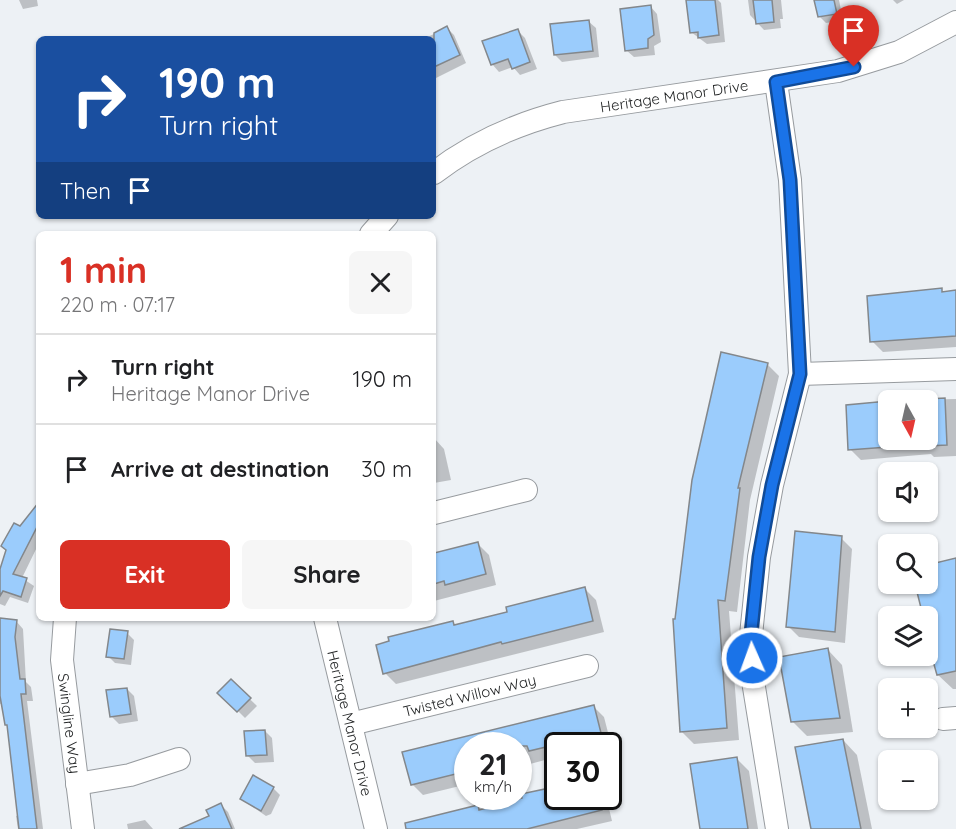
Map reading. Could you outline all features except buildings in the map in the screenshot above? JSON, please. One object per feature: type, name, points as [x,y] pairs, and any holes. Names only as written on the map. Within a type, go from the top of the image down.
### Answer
[{"type":"street","name":"Heritage Manor Drive","points":[[436,172],[503,131],[534,119],[564,112],[776,82],[870,63],[927,40],[956,22]]},
{"type":"street","points":[[776,82],[790,180],[800,374],[772,485],[759,557],[751,634],[753,681],[777,829]]},
{"type":"street","points":[[374,231],[384,219]]},
{"type":"street","points":[[800,374],[956,369]]},
{"type":"street","points":[[436,512],[526,490]]},
{"type":"street","name":"Swingline Way","points":[[65,621],[62,660],[82,829]]},
{"type":"street","name":"Heritage Manor Drive","points":[[327,621],[376,829]]},
{"type":"street","name":"Twisted Willow Way","points":[[351,724],[587,666]]},
{"type":"street","points":[[77,784],[130,776],[179,759]]},
{"type":"route","points":[[752,658],[751,634],[759,557],[772,485],[800,374],[790,180],[776,82],[854,67]]}]
